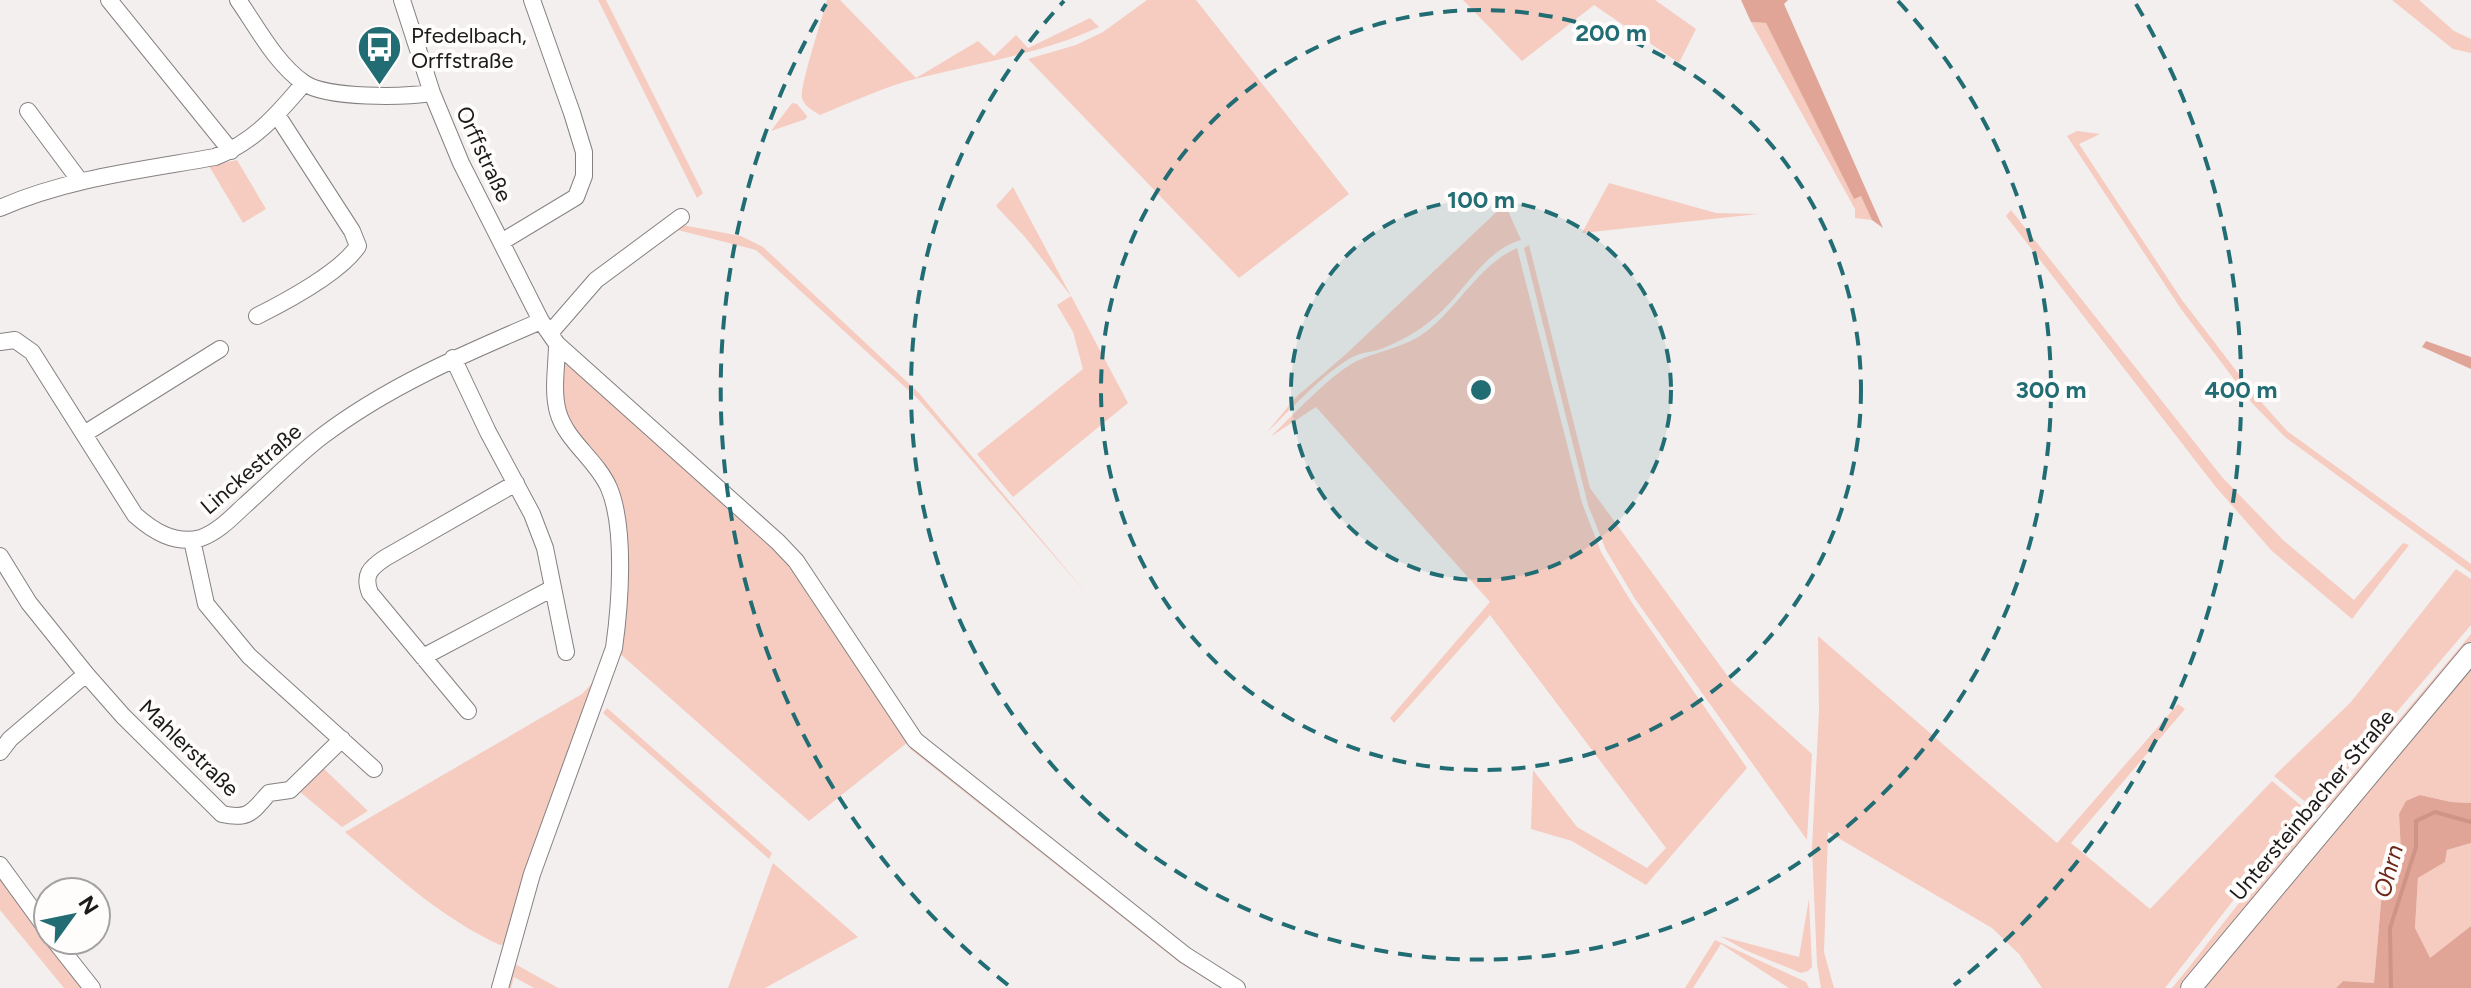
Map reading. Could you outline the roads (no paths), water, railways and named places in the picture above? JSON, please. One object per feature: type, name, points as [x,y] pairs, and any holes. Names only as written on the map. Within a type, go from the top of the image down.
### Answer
[{"type":"main road","name":"Untersteinbacher Straße","points":[[2191,988],[2471,653]]},
{"type":"street","points":[[109,0],[231,151]]},
{"type":"street","points":[[238,0],[286,67],[304,83],[337,92],[407,97],[432,93]]},
{"type":"street","name":"Orffstraße","points":[[402,0],[432,93],[461,163],[549,332]]},
{"type":"street","points":[[503,241],[576,197],[584,176],[584,152],[532,0]]},
{"type":"street","points":[[0,208],[80,181],[215,157],[231,151],[277,115],[304,83]]},
{"type":"street","points":[[28,111],[80,181]]},
{"type":"street","points":[[257,316],[350,258],[358,246],[352,231],[277,115]]},
{"type":"street","points":[[500,988],[532,874],[614,648],[620,610],[617,515],[610,489],[600,471],[566,428],[558,411],[549,332],[596,280],[681,217]]},
{"type":"street","points":[[549,332],[796,561],[915,740],[1185,955],[1237,988]]},
{"type":"street","name":"Linckestraße","points":[[8,341],[32,352],[135,515],[162,535],[192,540],[217,530],[319,439],[424,372],[453,358],[549,332]]},
{"type":"street","points":[[84,434],[220,349]]},
{"type":"street","points":[[453,358],[532,514],[545,548],[566,652]]},
{"type":"street","points":[[468,711],[370,593],[366,577],[370,569],[516,483]]},
{"type":"street","points":[[192,540],[206,604],[249,656],[374,769]]},
{"type":"street","points":[[0,556],[29,603],[86,674],[3,739]]},
{"type":"street","points":[[423,657],[553,588]]},
{"type":"street","name":"Mahlerstraße","points":[[86,674],[123,716],[222,814],[236,818],[249,815],[269,793],[290,790],[342,739]]},
{"type":"street","points":[[0,865],[32,909]]},
{"type":"street","points":[[67,956],[92,988]]},
{"type":"waterway","name":"Ohrn","points":[[2391,988],[2390,928],[2416,847],[2416,821],[2435,812],[2471,822]]},
{"type":"place","name":"Pfedelbach, Orffstraße","points":[[380,87]]}]
